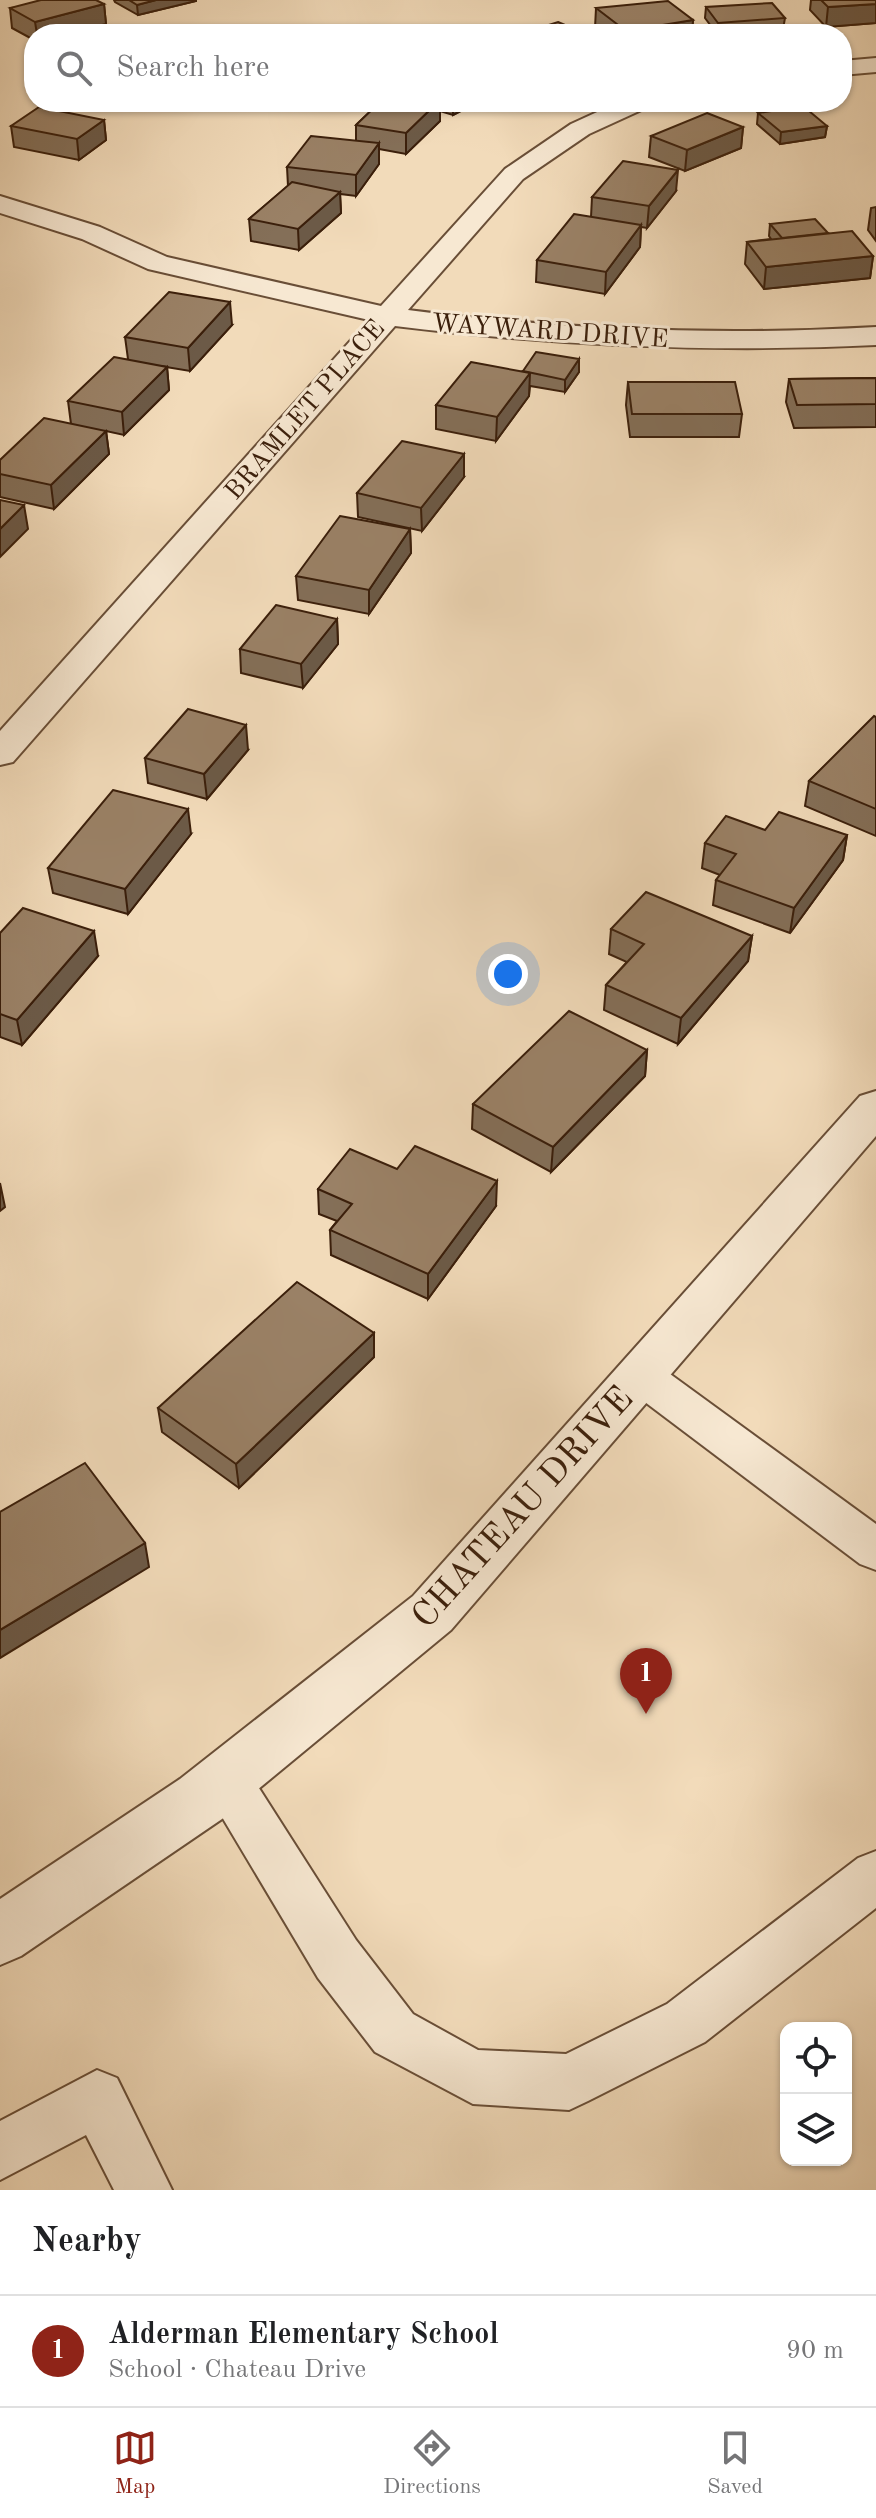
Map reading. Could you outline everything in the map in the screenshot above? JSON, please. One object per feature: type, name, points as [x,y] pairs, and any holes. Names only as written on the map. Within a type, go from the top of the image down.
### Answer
[{"type":"street","points":[[852,67],[876,65]]},
{"type":"street","name":"BRAMLET PLACE","points":[[0,754],[514,174],[580,129],[617,112]]},
{"type":"street","name":"WAYWARD DRIVE","points":[[0,204],[91,233],[158,263],[386,316],[512,332],[638,340],[764,342],[876,336]]},
{"type":"street","name":"CHATEAU DRIVE","points":[[0,1935],[225,1780],[432,1613],[876,1107]]},
{"type":"lane","points":[[640,1375],[876,1550]]},
{"type":"lane","points":[[225,1780],[337,1959],[394,2033],[473,2077],[569,2082],[686,2023],[876,1876]]},
{"type":"lane","points":[[0,2152],[97,2098],[144,2190]]},
{"type":"building","points":[[41,0],[96,0],[104,4],[35,22],[10,8]]},
{"type":"building","points":[[129,0],[156,0],[137,5]]},
{"type":"building","points":[[821,0],[876,0],[876,4],[828,7]]},
{"type":"building","points":[[668,1],[693,20],[669,24],[617,24],[596,8]]},
{"type":"building","points":[[772,3],[785,18],[718,23],[706,7]]},
{"type":"building","points":[[32,112],[64,112],[104,120],[77,139],[11,126]]},
{"type":"building","points":[[370,112],[428,112],[406,133],[356,125]]},
{"type":"building","points":[[810,112],[827,126],[781,132],[758,113]]},
{"type":"building","points":[[707,113],[743,127],[687,150],[651,136]]},
{"type":"building","points":[[311,136],[379,143],[356,175],[287,167]]},
{"type":"building","points":[[623,161],[678,170],[649,206],[592,197]]},
{"type":"building","points":[[292,182],[340,192],[298,229],[249,219]]},
{"type":"building","points":[[574,214],[641,225],[606,272],[537,260]]},
{"type":"building","points":[[815,219],[828,233],[782,238],[770,224]]},
{"type":"building","points":[[852,231],[873,256],[766,267],[747,242]]},
{"type":"building","points":[[169,292],[230,302],[188,348],[125,337]]},
{"type":"building","points":[[536,352],[579,359],[565,380],[523,371]]},
{"type":"building","points":[[114,357],[167,367],[122,412],[68,401]]},
{"type":"building","points":[[471,362],[530,373],[497,417],[436,405]]},
{"type":"building","points":[[876,378],[876,404],[797,405],[789,379]]},
{"type":"building","points":[[628,382],[735,382],[742,414],[632,414]]},
{"type":"building","points":[[44,418],[106,431],[51,485],[0,474],[0,460]]},
{"type":"building","points":[[402,441],[464,454],[421,508],[357,493]]},
{"type":"building","points":[[0,500],[24,505],[0,529]]},
{"type":"building","points":[[340,516],[410,529],[369,590],[296,576]]},
{"type":"building","points":[[276,605],[337,619],[301,664],[240,649]]},
{"type":"building","points":[[188,709],[246,725],[204,774],[145,758]]},
{"type":"building","points":[[876,717],[876,809],[809,781]]},
{"type":"building","points":[[113,790],[188,809],[125,889],[48,868]]},
{"type":"building","points":[[779,812],[847,835],[794,908],[716,880],[736,854],[705,843],[726,816],[765,830]]},
{"type":"building","points":[[646,892],[752,936],[681,1018],[606,985],[644,944],[611,929]]},
{"type":"building","points":[[23,908],[94,931],[17,1020],[0,1014],[0,933]]},
{"type":"building","points":[[569,1011],[647,1050],[553,1147],[473,1104]]},
{"type":"building","points":[[415,1146],[497,1181],[428,1274],[330,1230],[352,1204],[318,1189],[350,1149],[397,1169]]},
{"type":"building","points":[[297,1282],[374,1333],[236,1464],[158,1408]]},
{"type":"building","points":[[85,1463],[145,1543],[0,1630],[0,1512]]},
{"type":"place","name":"Alderman Elementary School","points":[[646,1714]]}]
